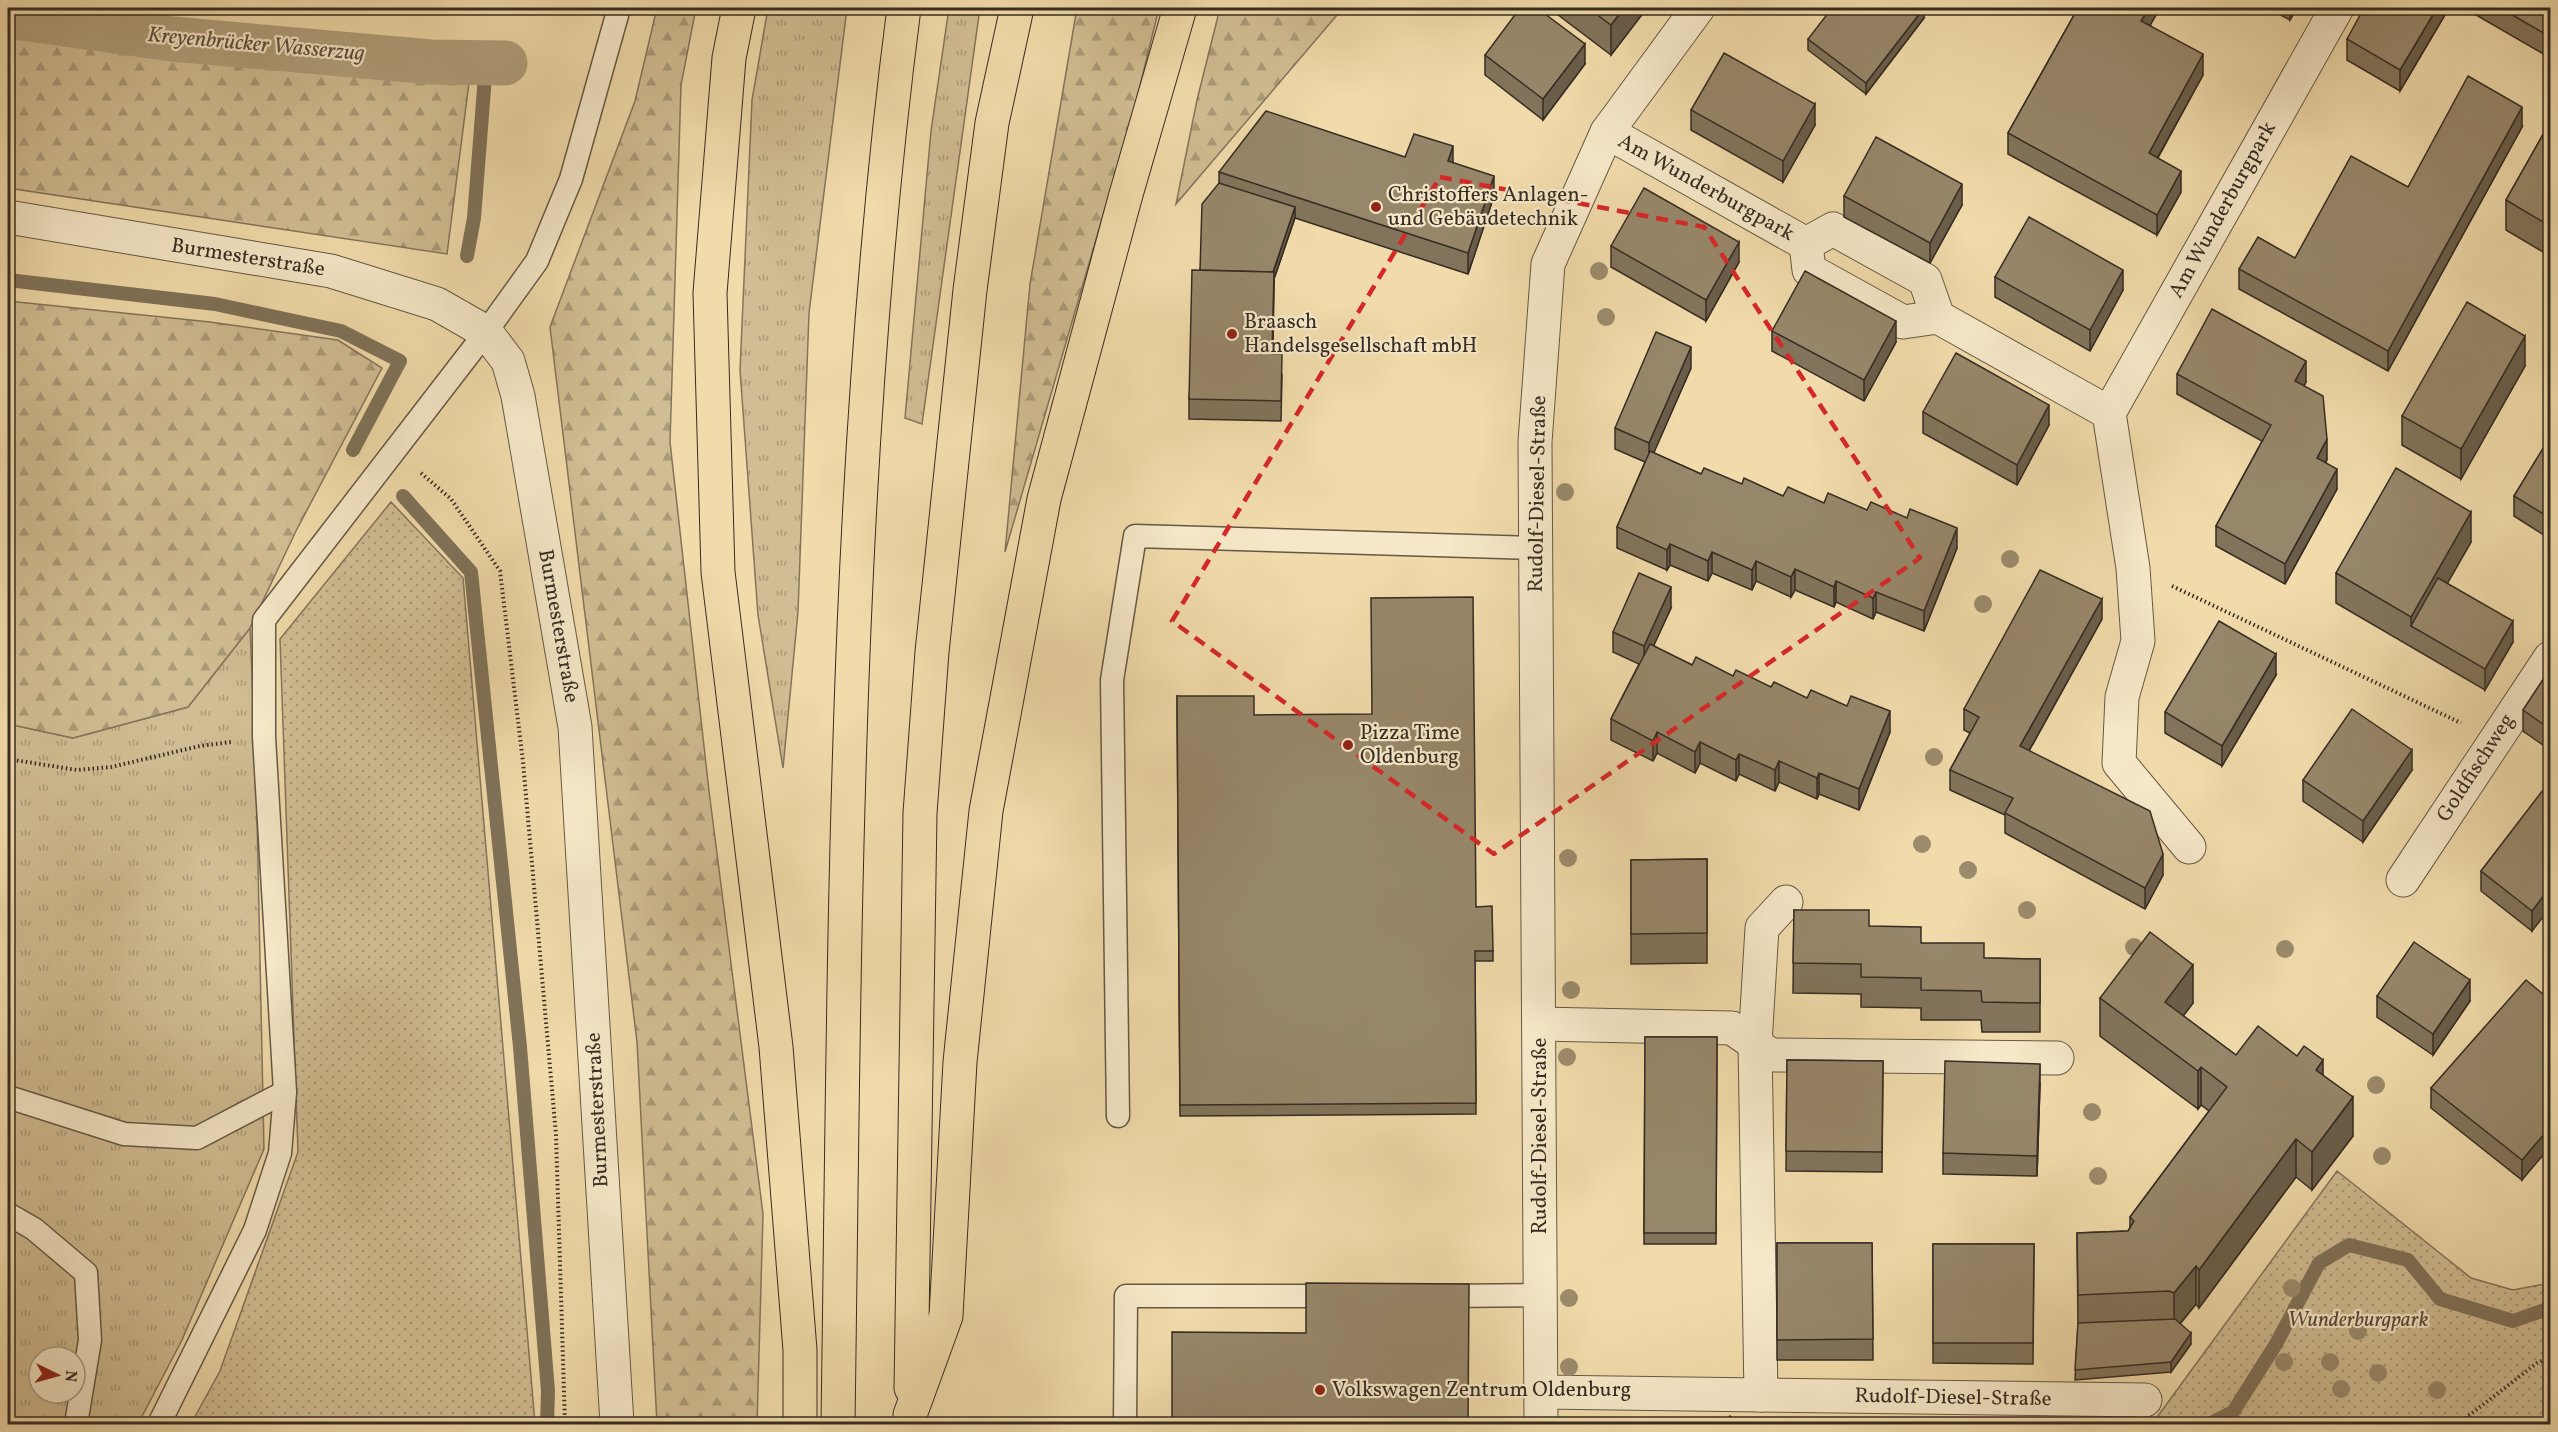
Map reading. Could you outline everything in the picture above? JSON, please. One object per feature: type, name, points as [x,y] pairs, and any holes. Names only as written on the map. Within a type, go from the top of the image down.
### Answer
[{"type":"highway","points":[[739,8],[729,58],[710,293],[718,572],[776,1047],[800,1350],[800,1425]]},
{"type":"highway","points":[[838,1425],[846,820],[860,474],[891,109],[904,8]]},
{"type":"highway","points":[[910,1420],[920,813],[933,640],[972,279],[992,123],[1017,8]]},
{"type":"highway","points":[[910,1420],[946,1316],[960,1062],[986,811],[1044,499],[1125,198],[1180,8]]},
{"type":"street","name":"Rudolf-Diesel-Straße","points":[[1541,1425],[1535,442],[1548,264],[1607,132],[1698,8]]},
{"type":"street","name":"Am Wunderburgpark","points":[[2109,413],[2337,8]]},
{"type":"street","name":"Am Wunderburgpark","points":[[1607,132],[1806,244]]},
{"type":"street","name":"Burmesterstraße","points":[[8,217],[332,271],[437,304],[486,332],[508,361],[518,396],[575,727],[617,1425]]},
{"type":"street","name":"Am Wunderburgpark","points":[[1833,229],[1925,280],[1938,318],[1903,322],[1809,270],[1806,244],[1833,229]]},
{"type":"street","points":[[1938,318],[2109,413],[2133,568],[2138,641],[2122,697],[2119,763],[2189,847]]},
{"type":"street","name":"Goldfischweg","points":[[2403,880],[2550,658]]},
{"type":"street","points":[[1761,1395],[1755,1044],[1762,928],[1786,902]]},
{"type":"street","name":"Rudolf-Diesel-Straße","points":[[1539,1024],[1732,1028],[1771,1055],[2057,1058]]},
{"type":"street","name":"Rudolf-Diesel-Straße","points":[[1541,1392],[2145,1400]]},
{"type":"lane","points":[[159,1425],[255,1230],[280,1153],[285,1092],[264,737],[264,620],[486,332],[537,261],[571,179],[618,10]]},
{"type":"lane","points":[[1118,1116],[1112,680],[1135,536],[1536,548]]},
{"type":"lane","points":[[8,1097],[124,1134],[197,1138],[285,1092]]},
{"type":"lane","points":[[8,1214],[34,1229],[86,1273],[90,1340],[76,1425]]},
{"type":"lane","points":[[1423,1296],[1541,1295]]},
{"type":"lane","points":[[1125,1425],[1126,1296],[1352,1296]]},
{"type":"path","points":[[369,8],[431,11],[618,10]]},
{"type":"path","points":[[394,449],[451,499],[500,571],[523,762],[556,1135],[565,1425]]},
{"type":"path","points":[[2133,568],[2495,739]]},
{"type":"path","points":[[8,759],[77,770],[89,769],[111,767],[200,746],[264,737]]},
{"type":"path","points":[[2458,1425],[2537,1363],[2550,1357]]},
{"type":"highlighted area","points":[[1440,177],[1704,227],[1920,558],[1494,854],[1172,621]]},
{"type":"green space","points":[[657,8],[696,8],[681,85],[670,442],[709,791],[763,1214],[757,1424],[657,1424],[637,1042],[550,327],[635,101]]},
{"type":"green space","points":[[768,8],[847,8],[809,313],[798,612],[783,768],[758,615],[740,370],[752,100]]},
{"type":"green space","points":[[949,8],[980,8],[922,424],[905,418],[931,131]]},
{"type":"green space","points":[[1077,8],[1159,8],[1136,102],[1005,552],[1030,284]]},
{"type":"green space","points":[[1220,8],[1343,8],[1176,204],[1197,100]]},
{"type":"green space","points":[[8,33],[134,52],[470,75],[447,254],[8,188]]},
{"type":"green space","points":[[8,301],[210,322],[338,340],[382,368],[296,531],[250,628],[188,707],[73,738],[8,724]]},
{"type":"green space","points":[[391,502],[463,578],[535,1424],[191,1424],[220,1371],[298,1152],[280,639]]},
{"type":"green space","points":[[250,628],[256,769],[264,1149],[182,1340],[138,1424],[8,1424],[8,724],[73,738],[188,707]]},
{"type":"green space","name":"Wunderburgpark","points":[[2337,1171],[2471,1278],[2513,1290],[2550,1283],[2550,1424],[1999,1424],[2155,1420]]},
{"type":"building","points":[[1520,8],[1537,8],[1585,44],[1543,99],[1485,55]]},
{"type":"building","points":[[1588,8],[1624,8],[1611,25]]},
{"type":"building","points":[[1832,8],[1924,8],[1866,83],[1808,39]]},
{"type":"building","points":[[2078,8],[2149,8],[2141,21],[2203,54],[2149,153],[2181,171],[2157,215],[2008,133]]},
{"type":"building","points":[[2364,8],[2437,8],[2400,70],[2347,39]]},
{"type":"building","points":[[2500,8],[2550,8],[2550,30],[2547,35]]},
{"type":"building","points":[[1724,53],[1815,104],[1783,161],[1691,110]]},
{"type":"building","points":[[2468,76],[2522,107],[2388,351],[2239,269],[2258,237],[2295,258],[2351,156],[2408,187]]},
{"type":"building","name":"Christoffers Anlagen- und Gebäudetechnik","points":[[1266,111],[1405,157],[1414,134],[1453,146],[1448,161],[1494,176],[1468,253],[1219,172]]},
{"type":"building","points":[[2550,122],[2550,226],[2506,200]]},
{"type":"building","points":[[1876,137],[1962,184],[1930,243],[1844,196]]},
{"type":"building","points":[[1219,183],[1295,207],[1273,272],[1200,270],[1202,204]]},
{"type":"building","points":[[1644,188],[1739,242],[1706,300],[1611,246]]},
{"type":"building","points":[[2029,217],[2123,270],[2090,330],[1995,277]]},
{"type":"building","name":"Braasch Handelsgesellschaft mbH","points":[[1192,270],[1274,272],[1272,354],[1282,354],[1281,401],[1189,399]]},
{"type":"building","points":[[1805,271],[1896,321],[1864,380],[1772,331]]},
{"type":"building","points":[[2467,302],[2525,336],[2461,449],[2402,416]]},
{"type":"building","points":[[2212,309],[2306,361],[2295,381],[2323,396],[2327,439],[2317,458],[2337,469],[2285,564],[2216,526],[2271,425],[2177,374]]},
{"type":"building","points":[[1656,332],[1691,347],[1649,443],[1615,428]]},
{"type":"building","points":[[1956,353],[2049,405],[2017,465],[1923,412]]},
{"type":"building","points":[[2550,437],[2550,518],[2514,496]]},
{"type":"building","points":[[1650,451],[1701,474],[1704,468],[1742,484],[1744,478],[1783,496],[1788,487],[1824,503],[1828,493],[1867,510],[1871,502],[1907,518],[1910,509],[1957,528],[1924,611],[1876,592],[1873,598],[1836,581],[1834,587],[1795,569],[1791,577],[1756,561],[1752,570],[1712,552],[1708,561],[1670,544],[1667,550],[1617,527]]},
{"type":"building","points":[[2396,468],[2471,512],[2411,617],[2336,573]]},
{"type":"building","points":[[2040,570],[2102,599],[2020,746],[2150,811],[2163,854],[2145,888],[2005,813],[2013,798],[1950,770],[1979,717],[1964,709]]},
{"type":"building","points":[[1639,573],[1671,587],[1644,646],[1613,632]]},
{"type":"building","points":[[2438,578],[2513,621],[2485,669],[2411,626]]},
{"type":"building","points":[[1473,597],[1476,907],[1492,906],[1493,951],[1475,951],[1476,1103],[1180,1105],[1177,696],[1254,696],[1254,715],[1372,714],[1371,598]]},
{"type":"building","points":[[2219,621],[2276,654],[2222,746],[2165,712]]},
{"type":"building","points":[[1650,644],[1692,665],[1696,657],[1733,676],[1736,670],[1771,687],[1774,682],[1807,698],[1811,690],[1847,706],[1851,696],[1890,711],[1859,789],[1819,773],[1817,778],[1779,761],[1775,770],[1739,754],[1736,760],[1700,742],[1695,752],[1657,732],[1653,741],[1611,719]]},
{"type":"building","points":[[2550,669],[2550,729],[2523,710]]},
{"type":"building","points":[[2352,709],[2412,750],[2363,821],[2303,780]]},
{"type":"building","points":[[2547,785],[2550,788],[2550,887],[2532,911],[2481,871]]},
{"type":"building","points":[[1707,859],[1707,933],[1631,934],[1631,860]]},
{"type":"building","points":[[1794,910],[1869,910],[1869,926],[1921,927],[1921,943],[1984,943],[1984,958],[2040,959],[2040,1003],[1982,1002],[1981,991],[1921,990],[1921,978],[1861,977],[1861,964],[1793,963]]},
{"type":"building","points":[[2150,932],[2193,965],[2165,1002],[2236,1055],[2258,1026],[2297,1056],[2304,1046],[2323,1060],[2316,1070],[2353,1097],[2312,1152],[2296,1139],[2199,1270],[2196,1266],[2174,1293],[2169,1291],[2078,1295],[2077,1233],[2128,1231],[2134,1221],[2130,1217],[2227,1087],[2201,1067],[2198,1071],[2100,998]]},
{"type":"building","points":[[2414,942],[2470,980],[2433,1034],[2377,996]]},
{"type":"building","points":[[2526,980],[2550,1000],[2550,1127],[2522,1160],[2431,1088]]},
{"type":"building","points":[[1645,1037],[1717,1037],[1716,1233],[1644,1233]]},
{"type":"building","points":[[1787,1060],[1883,1061],[1882,1152],[1786,1151]]},
{"type":"building","points":[[1945,1061],[2040,1064],[2037,1156],[1943,1153]]},
{"type":"building","points":[[1777,1243],[1872,1243],[1873,1339],[1777,1340]]},
{"type":"building","points":[[1933,1244],[2034,1244],[2033,1343],[1933,1343]]},
{"type":"building","name":"Volkswagen Zentrum Oldenburg","points":[[1306,1283],[1469,1284],[1468,1425],[1172,1425],[1172,1332],[1306,1333]]},
{"type":"building","points":[[2175,1319],[2191,1333],[2171,1362],[2075,1370],[2078,1323]]},
{"type":"building","points":[[1730,1416],[1740,1425],[1724,1425]]},
{"type":"waterway","name":"Kreyenbrücker Wasserzug","points":[[8,16],[172,39],[431,62],[505,63]]},
{"type":"waterway","points":[[467,256],[474,218],[486,63]]},
{"type":"waterway","points":[[8,280],[215,304],[341,331],[400,361],[353,450]]},
{"type":"waterway","points":[[403,496],[471,572],[520,1047],[548,1391],[547,1424]]},
{"type":"waterway","points":[[2209,1424],[2233,1412],[2276,1344],[2319,1263],[2349,1245],[2408,1260],[2440,1299],[2513,1321],[2550,1308]]},
{"type":"place","name":"Christoffers Anlagen- und Gebäudetechnik","points":[[1376,207]]},
{"type":"place","name":"Braasch Handelsgesellschaft mbH","points":[[1232,334]]},
{"type":"place","name":"Pizza Time Oldenburg","points":[[1348,745]]},
{"type":"place","name":"Volkswagen Zentrum Oldenburg","points":[[1320,1390]]}]
